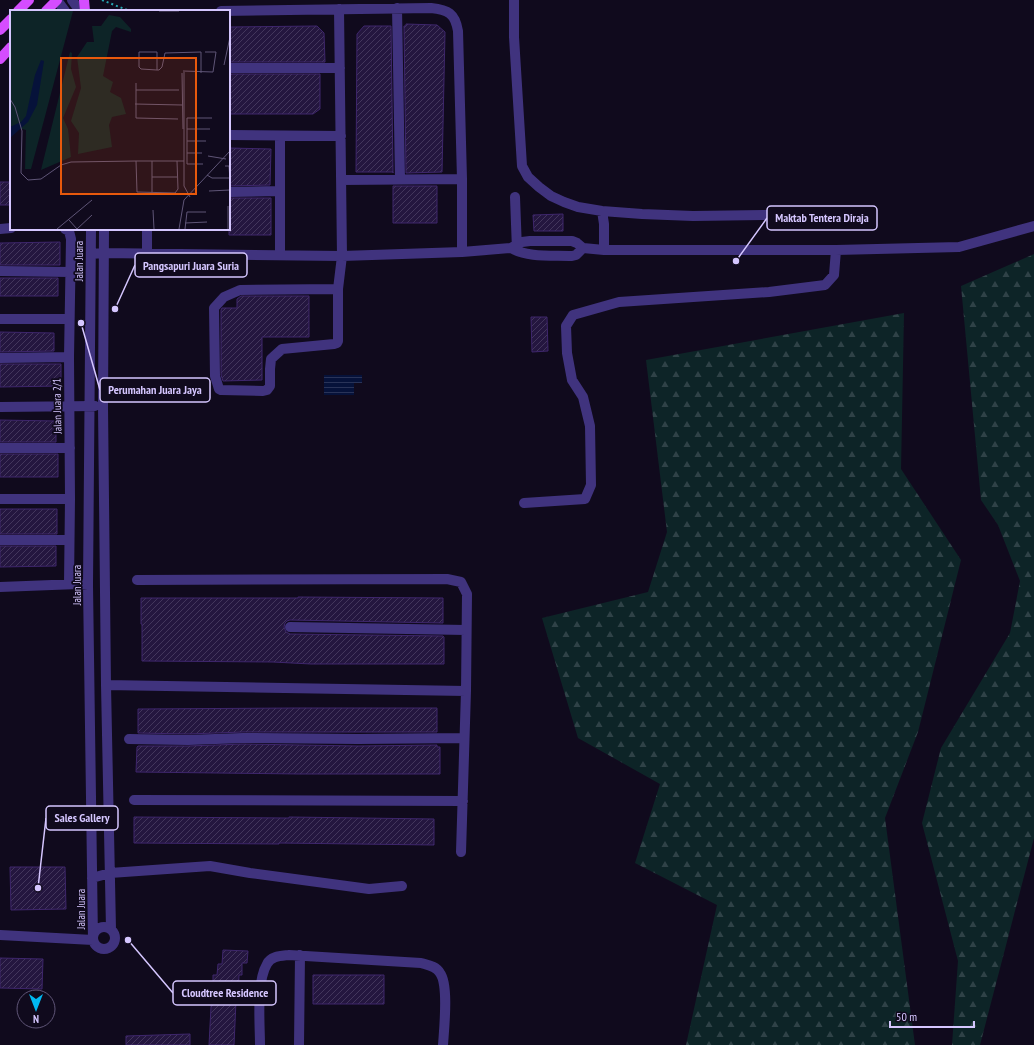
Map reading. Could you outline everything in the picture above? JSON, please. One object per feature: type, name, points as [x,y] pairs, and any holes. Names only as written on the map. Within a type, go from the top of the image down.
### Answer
[{"type":"main road","points":[[19,10],[29,0]]},
{"type":"main road","points":[[47,10],[57,0]]},
{"type":"main road","points":[[84,0],[85,10]]},
{"type":"main road","points":[[0,30],[10,20]]},
{"type":"main road","points":[[0,59],[10,48]]},
{"type":"street","points":[[57,0],[63,10]]},
{"type":"street","points":[[72,0],[79,10]]},
{"type":"street","points":[[514,0],[514,37],[522,166],[528,177],[551,196],[578,207],[602,211],[642,214],[693,216],[837,214]]},
{"type":"street","points":[[397,8],[400,179]]},
{"type":"street","points":[[230,11],[431,8],[443,9],[452,14],[457,23],[458,31],[462,179],[462,252]]},
{"type":"street","points":[[338,289],[240,290],[224,297],[214,308],[215,376],[218,389],[256,391],[268,390],[270,386],[271,359],[282,349],[334,344],[338,341],[338,289],[342,256],[339,9]]},
{"type":"street","points":[[230,68],[340,68]]},
{"type":"street","points":[[230,135],[341,136]]},
{"type":"street","points":[[280,136],[280,255]]},
{"type":"street","points":[[341,180],[462,179]]},
{"type":"street","points":[[230,192],[280,191]]},
{"type":"street","points":[[515,197],[515,248]]},
{"type":"street","points":[[602,211],[604,224],[604,250]]},
{"type":"street","points":[[515,248],[522,242],[572,240],[583,248],[604,250],[836,250],[959,247],[1034,226]]},
{"type":"street","points":[[0,229],[10,228]]},
{"type":"street","name":"Jalan Juara 2/1","points":[[68,230],[71,239],[69,319],[69,584]]},
{"type":"street","name":"Jalan Juara","points":[[91,230],[88,585],[93,940]]},
{"type":"street","points":[[104,230],[106,685],[111,929],[115,940],[112,946],[107,949],[101,949],[95,946],[93,935],[96,930],[100,927],[111,929]]},
{"type":"street","points":[[147,230],[147,254]]},
{"type":"street","points":[[91,254],[342,256],[462,252],[515,248],[530,255],[572,256],[576,255],[583,248]]},
{"type":"street","points":[[524,503],[585,499],[591,485],[590,426],[584,397],[572,380],[567,353],[566,326],[573,315],[619,302],[769,292],[824,285],[834,275],[836,250]]},
{"type":"street","points":[[0,271],[70,272]]},
{"type":"street","points":[[0,319],[69,319]]},
{"type":"street","points":[[0,358],[69,357]]},
{"type":"street","points":[[0,408],[104,406]]},
{"type":"street","points":[[0,448],[70,448]]},
{"type":"street","points":[[0,499],[70,498]]},
{"type":"street","points":[[0,540],[69,540]]},
{"type":"street","points":[[137,580],[447,580],[461,582],[467,594],[466,691],[461,852]]},
{"type":"street","points":[[0,586],[69,584],[88,585]]},
{"type":"street","points":[[290,627],[466,630]]},
{"type":"street","points":[[106,685],[466,691]]},
{"type":"street","points":[[129,739],[464,738]]},
{"type":"street","points":[[134,800],[463,801]]},
{"type":"street","points":[[92,878],[110,872],[210,866],[250,873],[369,889],[402,886]]},
{"type":"street","points":[[0,935],[93,940]]},
{"type":"street","points":[[260,1045],[260,993],[262,978],[267,963],[276,956],[289,955],[421,963],[432,966],[440,972],[444,981],[443,1045]]},
{"type":"street","points":[[299,1045],[300,955]]},
{"type":"path","points":[[102,0],[126,10]]},
{"type":"green space","points":[[1034,254],[1034,838],[980,1045],[952,1045],[958,961],[922,823],[941,748],[1010,633],[1020,581],[998,525],[981,500],[961,286]]},
{"type":"green space","points":[[904,313],[901,469],[961,560],[918,732],[885,818],[915,1045],[686,1045],[717,905],[635,863],[660,784],[578,738],[542,618],[648,592],[667,532],[646,360]]},
{"type":"water","points":[[324,375],[362,375],[362,383],[354,383],[354,395],[324,395]]},
{"type":"building","points":[[406,24],[437,25],[445,32],[442,172],[406,173],[404,26],[406,26]]},
{"type":"building","points":[[317,26],[324,33],[325,62],[230,62],[230,27]]},
{"type":"building","points":[[364,26],[391,26],[393,172],[356,172],[357,34]]},
{"type":"building","points":[[230,74],[320,74],[320,109],[313,114],[230,114]]},
{"type":"building","points":[[230,148],[271,149],[270,185],[230,186]]},
{"type":"building","points":[[0,182],[10,182],[10,205],[0,205]]},
{"type":"building","points":[[393,186],[437,186],[437,223],[393,223]]},
{"type":"building","points":[[230,198],[271,198],[271,235],[229,235]]},
{"type":"building","points":[[563,214],[563,231],[534,231],[533,215]]},
{"type":"building","points":[[60,242],[60,265],[0,265],[0,243]]},
{"type":"building","points":[[0,278],[58,278],[58,296],[0,296]]},
{"type":"building","points":[[241,296],[309,296],[309,337],[262,337],[262,380],[223,381],[221,375],[221,310],[222,308],[237,308],[237,299]]},
{"type":"building","points":[[531,317],[547,317],[548,351],[532,352]]},
{"type":"building","points":[[0,332],[54,333],[54,351],[0,352]]},
{"type":"building","points":[[0,364],[61,364],[61,386],[0,387]]},
{"type":"building","points":[[0,420],[56,421],[56,442],[0,442]]},
{"type":"building","points":[[0,454],[58,454],[58,477],[0,477]]},
{"type":"building","points":[[0,509],[57,509],[57,534],[0,534]]},
{"type":"building","points":[[0,546],[56,546],[56,566],[0,567]]},
{"type":"building","points":[[141,598],[443,598],[443,623],[290,620],[285,623],[284,627],[286,632],[290,634],[443,636],[444,664],[311,664],[273,662],[142,661]]},
{"type":"building","points":[[437,708],[437,732],[138,733],[138,709]]},
{"type":"building","points":[[243,744],[358,746],[437,745],[437,747],[440,747],[440,774],[136,772],[138,746]]},
{"type":"building","points":[[134,817],[434,819],[434,845],[134,843]]},
{"type":"building","points":[[10,867],[65,867],[66,909],[11,910]]},
{"type":"building","points":[[223,950],[248,951],[247,963],[242,963],[242,975],[239,975],[234,1045],[209,1045],[213,975],[217,975],[218,964],[222,964]]},
{"type":"building","points":[[0,958],[43,959],[42,989],[0,988]]},
{"type":"building","points":[[313,975],[384,975],[384,1004],[313,1004]]},
{"type":"building","points":[[190,1034],[190,1045],[126,1045],[126,1036]]},
{"type":"place","name":"Maktab Tentera Diraja","points":[[736,261]]},
{"type":"place","name":"Pangsapuri Juara Suria","points":[[115,309]]},
{"type":"place","name":"Perumahan Juara Jaya","points":[[81,323]]},
{"type":"place","name":"Sales Gallery","points":[[38,888]]},
{"type":"place","name":"Cloudtree Residence","points":[[128,940]]}]
